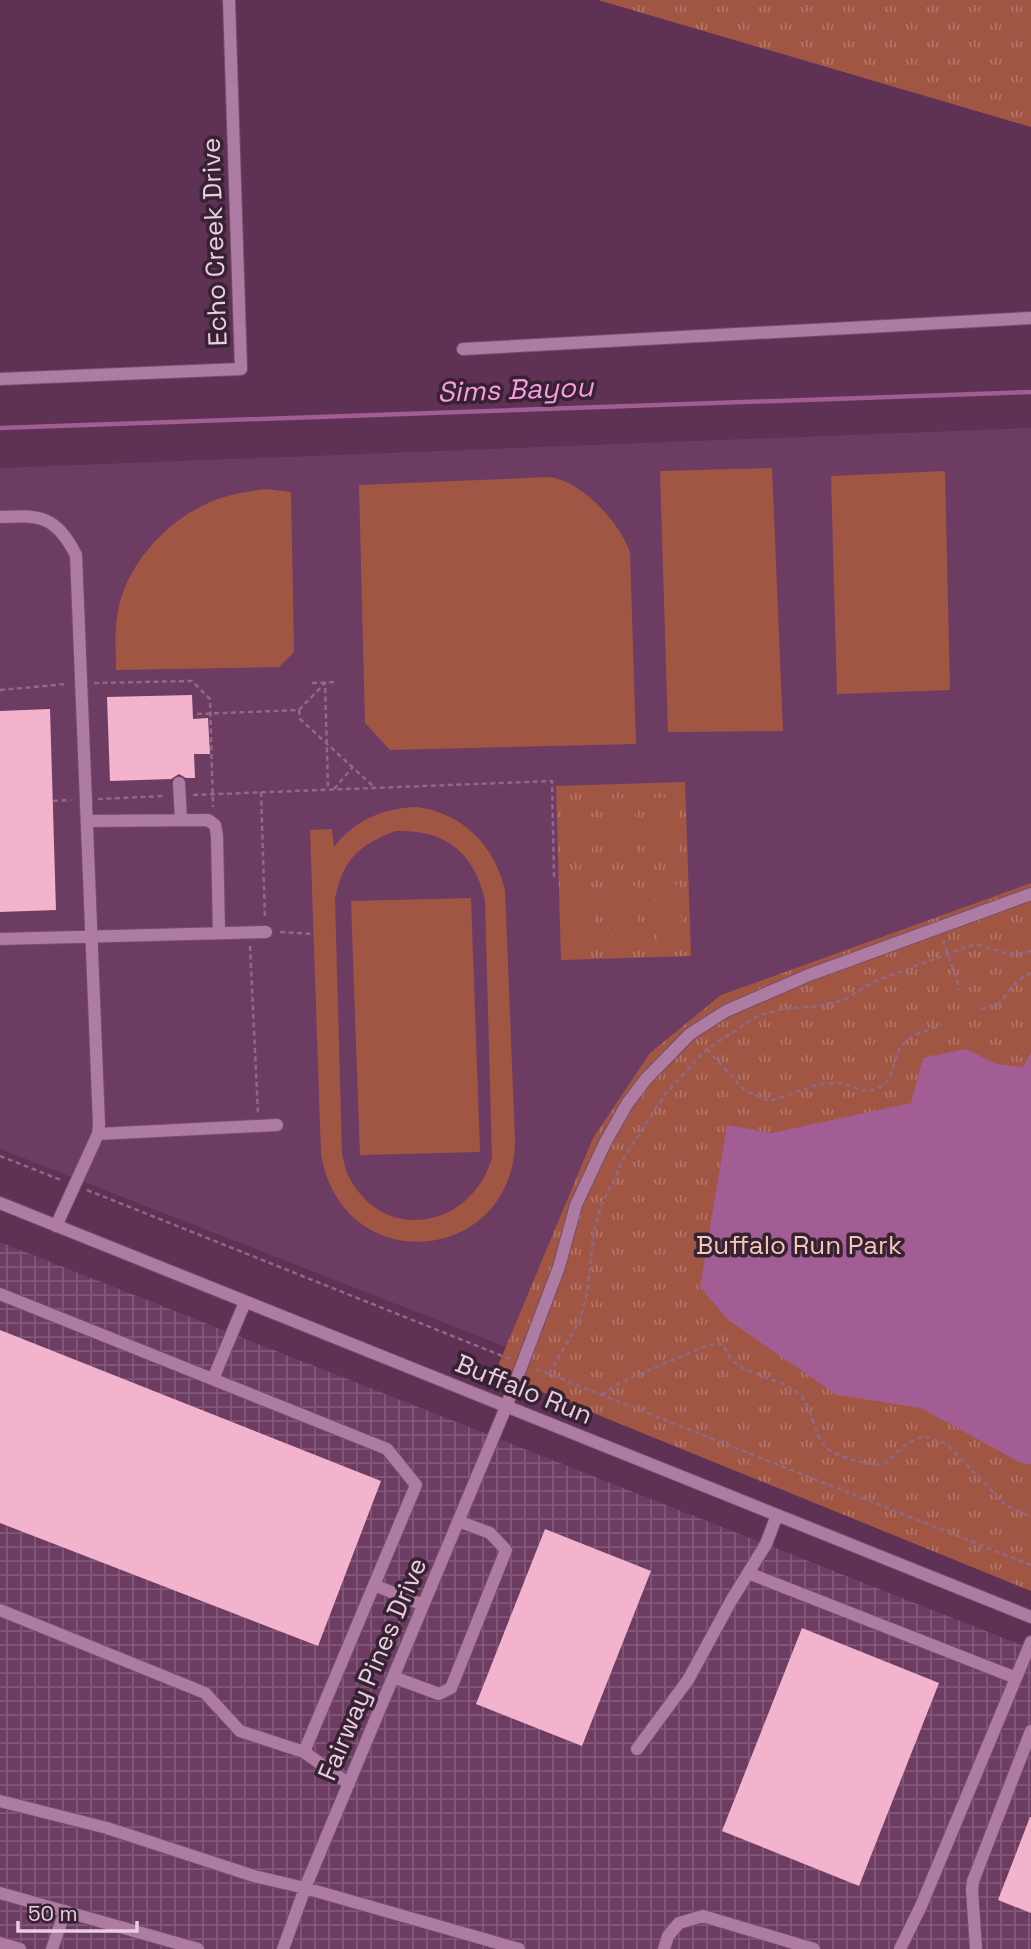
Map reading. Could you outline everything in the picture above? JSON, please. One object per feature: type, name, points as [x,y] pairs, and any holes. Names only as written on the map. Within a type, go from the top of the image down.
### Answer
[{"type":"street","name":"Echo Creek Drive","points":[[0,379],[241,369],[229,0]]},
{"type":"street","points":[[463,349],[1031,318]]},
{"type":"street","points":[[0,517],[37,516],[66,536],[76,555],[98,1134],[56,1226]]},
{"type":"street","points":[[179,789],[181,819]]},
{"type":"street","points":[[87,821],[181,819],[208,820],[215,825],[219,933]]},
{"type":"street","name":"Fairway Pines Drive","points":[[283,1949],[305,1888],[506,1407],[559,1267],[576,1205],[627,1104],[646,1079],[691,1034],[726,1011],[809,975],[1031,894]]},
{"type":"street","points":[[0,939],[266,932]]},
{"type":"street","points":[[98,1134],[277,1125]]},
{"type":"street","name":"Buffalo Run","points":[[0,1203],[1031,1617]]},
{"type":"street","points":[[0,1294],[387,1449],[416,1485],[304,1752]]},
{"type":"street","points":[[213,1379],[245,1302]]},
{"type":"street","points":[[637,1749],[688,1680],[766,1544],[777,1515]]},
{"type":"street","points":[[393,1677],[439,1694],[451,1688],[506,1550],[489,1533],[458,1521]]},
{"type":"street","points":[[748,1573],[1016,1678]]},
{"type":"street","points":[[374,1585],[423,1605]]},
{"type":"street","points":[[0,1610],[205,1693],[240,1731],[304,1752],[349,1784]]},
{"type":"street","points":[[900,1949],[921,1906],[1031,1642]]},
{"type":"street","points":[[976,1949],[973,1881],[1031,1731]]},
{"type":"street","points":[[0,1801],[107,1828],[254,1876],[519,1949]]},
{"type":"street","points":[[0,1893],[198,1949]]},
{"type":"street","points":[[52,1949],[65,1911]]},
{"type":"street","points":[[664,1949],[668,1936],[679,1923],[703,1916],[814,1949]]},
{"type":"street","points":[[0,1943],[20,1949]]},
{"type":"path","points":[[0,690],[82,684],[192,681],[210,699],[213,813],[208,820]]},
{"type":"path","points":[[312,684],[335,682]]},
{"type":"path","points":[[197,714],[299,709],[325,683]]},
{"type":"path","points":[[325,683],[328,789]]},
{"type":"path","points":[[299,709],[300,719],[374,788]]},
{"type":"path","points":[[333,789],[352,768]]},
{"type":"path","points":[[53,800],[179,789],[213,794],[552,780],[554,876],[559,877]]},
{"type":"path","points":[[261,792],[266,932],[313,934]]},
{"type":"path","points":[[939,928],[960,990]]},
{"type":"path","points":[[249,932],[259,1126]]},
{"type":"path","points":[[549,1374],[580,1320],[587,1293],[593,1231],[616,1174],[666,1093],[707,1049],[758,1015],[844,1000],[875,981],[975,944],[1012,955],[1031,951]]},
{"type":"path","points":[[981,1009],[998,1005],[1017,981],[1031,973]]},
{"type":"path","points":[[707,1049],[744,1090],[770,1101],[825,1083],[840,1083],[864,1093],[876,1090],[886,1083],[892,1074],[902,1044],[914,1035],[942,1025]]},
{"type":"path","points":[[0,1156],[1031,1565]]},
{"type":"path","points":[[601,1395],[617,1384],[708,1345],[723,1344],[732,1362],[776,1380],[804,1399],[816,1432],[828,1449],[864,1463],[883,1465],[906,1444],[923,1436],[947,1444],[1005,1506],[1031,1517]]},
{"type":"shaded area","points":[[1031,428],[1031,883],[721,995],[593,1138],[506,1347],[0,1149],[0,468]]},
{"type":"shaded area","points":[[966,1049],[997,1064],[1023,1067],[1031,1052],[1031,1465],[1019,1462],[921,1408],[837,1395],[728,1320],[700,1287],[727,1125],[772,1133],[911,1103],[923,1058]]},
{"type":"shaded area","points":[[0,1242],[1031,1649],[1031,1949],[0,1949]]},
{"type":"green space","points":[[598,0],[1031,0],[1031,127]]},
{"type":"green space","points":[[772,468],[783,731],[668,732],[660,471]]},
{"type":"green space","points":[[945,471],[950,690],[837,694],[831,476]]},
{"type":"green space","points":[[549,477],[574,486],[598,505],[617,528],[630,552],[636,744],[390,750],[365,723],[359,485]]},
{"type":"green space","points":[[266,489],[291,492],[294,652],[279,667],[116,670],[116,626],[122,594],[149,548],[175,523],[204,505],[226,496]]},
{"type":"green space","points":[[685,782],[691,956],[561,960],[556,786]]},
{"type":"green space","points":[[678,797],[679,854],[653,855],[651,798]]},
{"type":"green space","points":[[634,798],[636,855],[610,856],[608,799]]},
{"type":"green space","points":[[590,800],[592,857],[566,858],[564,801]]},
{"type":"green space","points":[[417,807],[434,811],[463,825],[475,835],[494,860],[505,891],[515,1139],[508,1181],[488,1212],[459,1233],[426,1241],[392,1238],[360,1223],[335,1195],[321,1154],[310,830],[332,829],[334,847],[351,830],[371,817]],"holes":[[[395,831],[413,831],[443,839],[455,847],[473,869],[485,900],[492,1158],[481,1182],[465,1200],[446,1213],[425,1219],[403,1219],[382,1212],[363,1197],[348,1175],[342,1154],[335,899],[338,885],[354,856],[371,842]]]},
{"type":"green space","name":"Buffalo Run Park","points":[[1031,883],[1031,1591],[495,1373],[593,1138],[650,1053],[721,995]]},
{"type":"green space","points":[[654,885],[680,885],[682,941],[657,942]]},
{"type":"green space","points":[[611,886],[637,886],[639,943],[613,943]]},
{"type":"green space","points":[[593,888],[595,945],[569,945],[567,889]]},
{"type":"green space","points":[[471,898],[480,1152],[360,1155],[351,901]]},
{"type":"building","points":[[192,695],[193,719],[208,718],[210,754],[194,754],[195,778],[186,778],[179,774],[171,779],[110,781],[107,697]]},
{"type":"building","points":[[50,709],[56,910],[0,912],[0,711]]},
{"type":"building","points":[[0,1330],[381,1481],[318,1646],[0,1523]]},
{"type":"building","points":[[545,1529],[651,1571],[582,1746],[476,1704]]},
{"type":"building","points":[[802,1628],[939,1683],[859,1886],[722,1831]]},
{"type":"building","points":[[1031,1817],[1031,1913],[998,1900]]},
{"type":"waterway","name":"Sims Bayou","points":[[0,428],[1031,392]]}]
